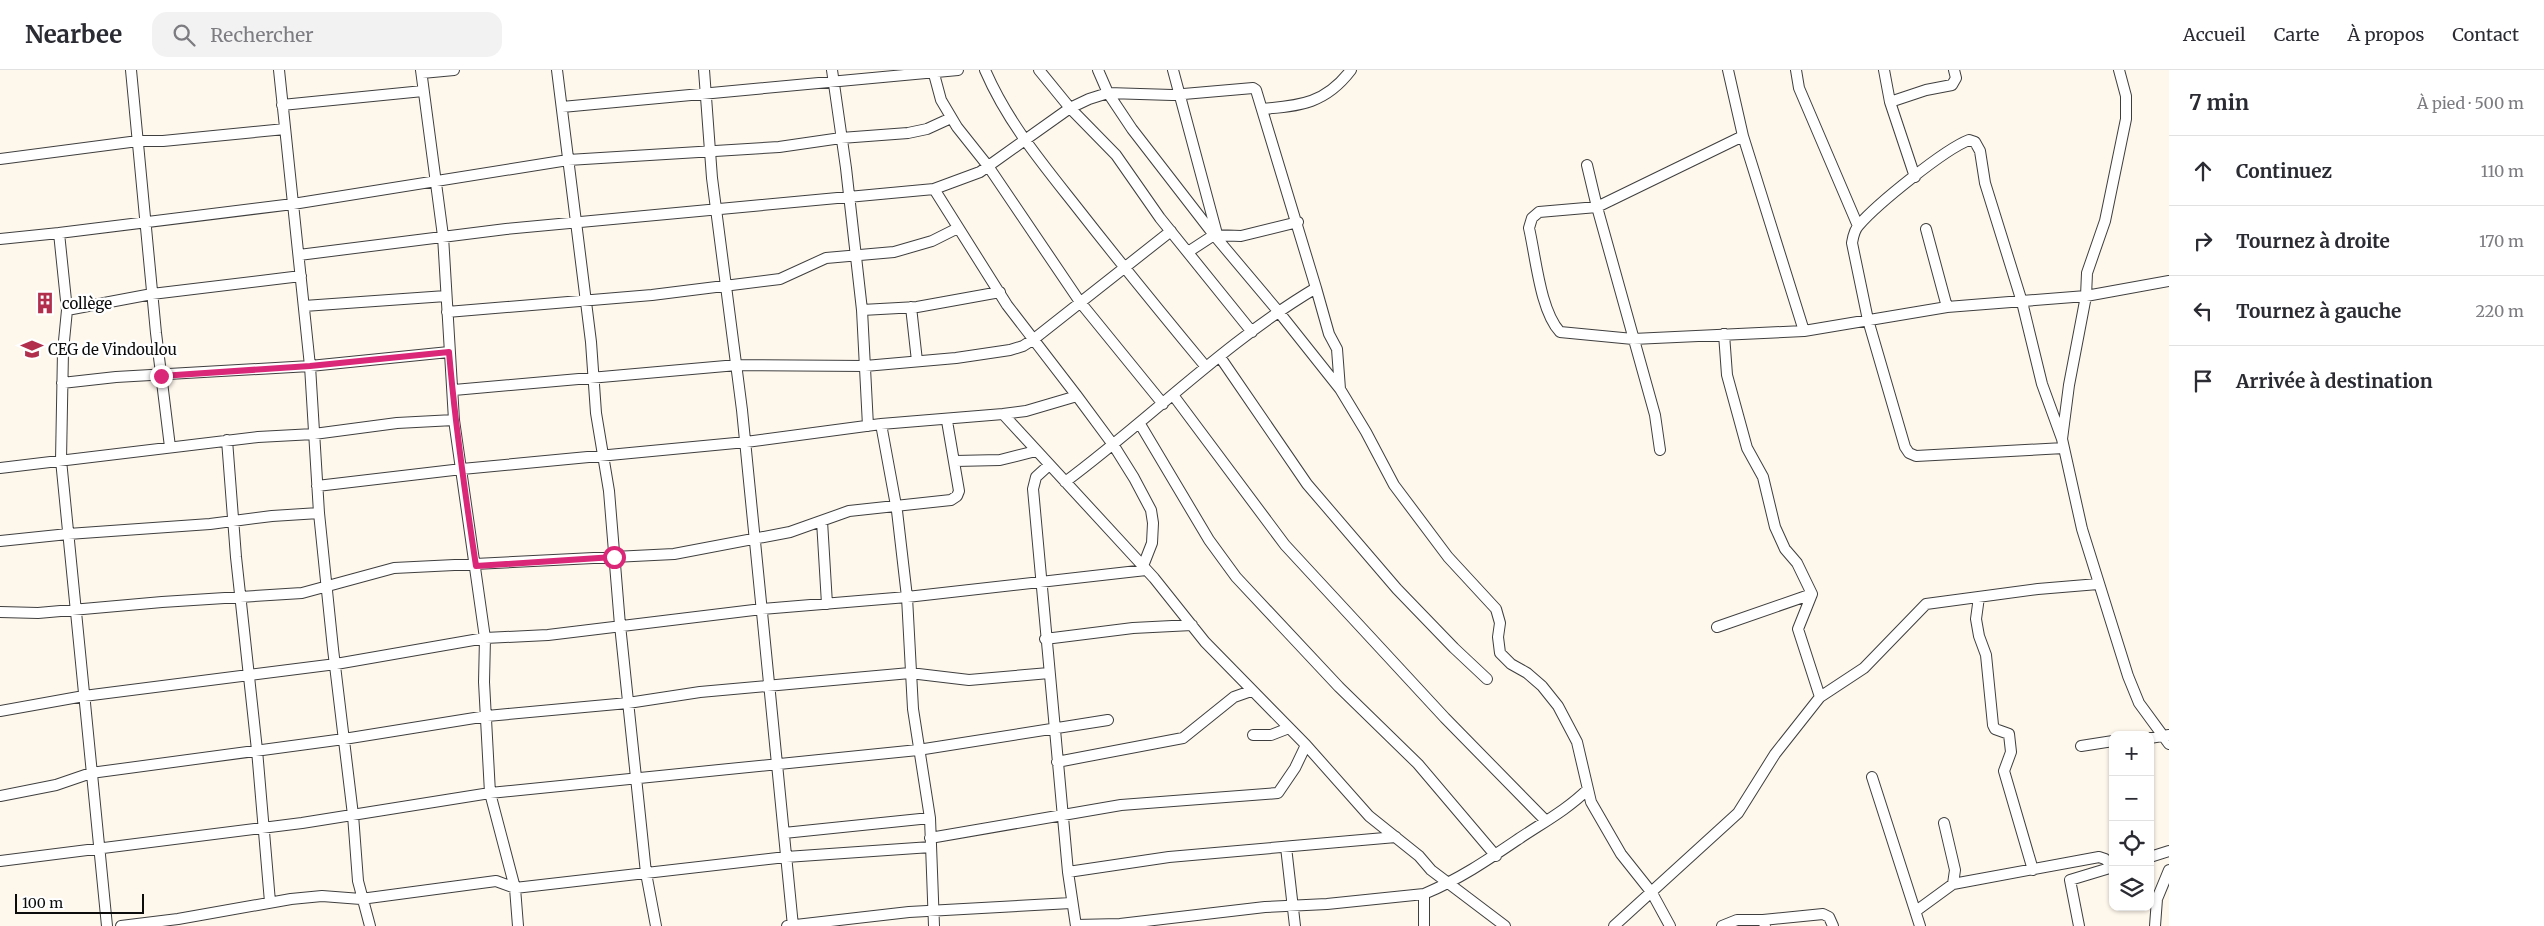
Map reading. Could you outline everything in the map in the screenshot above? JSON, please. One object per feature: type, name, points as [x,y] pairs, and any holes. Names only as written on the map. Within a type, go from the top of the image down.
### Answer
[{"type":"street","points":[[131,70],[152,294],[170,447]]},
{"type":"street","points":[[279,70],[310,366],[319,513],[361,899],[370,926]]},
{"type":"street","points":[[454,70],[422,71],[423,91],[443,236],[449,352],[454,390],[454,420],[485,638],[484,682],[488,716],[490,793],[515,888],[518,926]]},
{"type":"street","points":[[557,70],[586,300],[596,413],[609,491],[620,624],[646,873],[656,926]]},
{"type":"street","points":[[704,70],[709,153],[746,442],[784,833],[790,926],[932,910],[1071,903]]},
{"type":"street","points":[[832,70],[862,310],[868,426]]},
{"type":"street","points":[[562,107],[834,83],[889,76],[934,74],[958,70]]},
{"type":"street","points":[[985,70],[996,96],[1024,140],[1124,268],[1206,367]]},
{"type":"street","points":[[1039,70],[1070,108],[1116,156],[1188,252],[1252,332]]},
{"type":"street","points":[[1098,70],[1108,93],[1132,129],[1340,389],[1366,432],[1394,486],[1448,557],[1496,609],[1500,623],[1498,637],[1500,653],[1511,664],[1527,673],[1542,686],[1558,706],[1577,742],[1591,802],[1621,854],[1652,893],[1670,926]]},
{"type":"street","points":[[1173,70],[1216,235]]},
{"type":"street","points":[[1262,110],[1299,106],[1324,96],[1340,84],[1351,70]]},
{"type":"street","points":[[1728,70],[1743,136],[1804,332]]},
{"type":"street","points":[[1796,70],[1799,88],[1858,226]]},
{"type":"street","points":[[1884,70],[1890,102],[1915,177]]},
{"type":"street","points":[[1890,102],[1926,90],[1952,85],[1956,78],[1954,70]]},
{"type":"street","points":[[2063,444],[2069,385],[2086,296],[2090,259],[2105,222],[2111,183],[2126,119],[2126,96],[2119,70]]},
{"type":"street","points":[[934,74],[941,100],[951,118],[988,166],[1080,302],[1163,404]]},
{"type":"street","points":[[299,255],[443,236],[717,208],[934,189],[980,172],[1070,108],[1089,99],[1108,93],[1180,94],[1252,88],[1256,90],[1298,222],[1329,334],[1337,349],[1340,389]]},
{"type":"street","points":[[282,105],[423,91]]},
{"type":"street","points":[[0,239],[293,204],[568,160],[709,153],[917,131],[951,118]]},
{"type":"street","points":[[0,159],[138,141],[163,141],[285,129]]},
{"type":"street","points":[[1743,136],[1597,207],[1539,212],[1532,218],[1529,228],[1547,309],[1552,323],[1560,332],[1633,339],[1804,332],[1947,307],[2086,296],[2169,281]]},
{"type":"street","points":[[2063,444],[1916,456],[1909,453],[1868,320],[1852,243],[1858,226],[1915,177],[1960,144],[1969,140],[1975,142],[1980,151],[1985,182],[2022,302],[2042,384],[2063,444],[2082,529],[2098,584],[2139,704],[2168,738]]},
{"type":"street","points":[[1587,165],[1655,415],[1660,450]]},
{"type":"street","points":[[934,189],[1000,292],[1114,446],[1152,510],[1152,543],[1144,568]]},
{"type":"street","points":[[1188,252],[1216,235],[1241,236],[1298,222]]},
{"type":"street","points":[[447,312],[727,287],[780,279],[826,258],[894,252],[932,241],[958,228]]},
{"type":"street","points":[[1926,229],[1947,307]]},
{"type":"street","points":[[454,390],[737,364],[865,366],[918,362],[1010,350],[1023,346],[1034,339],[1172,231]]},
{"type":"street","points":[[59,233],[67,310],[62,383],[61,460],[107,926]]},
{"type":"street","points":[[67,310],[152,294],[301,276]]},
{"type":"street","points":[[1065,482],[1114,446],[1206,367],[1278,310],[1316,288]]},
{"type":"street","points":[[862,310],[911,307],[1000,292]]},
{"type":"street","points":[[304,306],[446,296]]},
{"type":"street","points":[[911,307],[918,362]]},
{"type":"street","points":[[1724,334],[1727,375],[1747,448],[1763,477],[1775,527],[1785,549],[1798,564],[1812,594],[1798,629],[1820,697]]},
{"type":"street","points":[[62,383],[116,377],[161,376],[310,366],[449,352]]},
{"type":"street","points":[[1220,357],[1307,484],[1397,589],[1487,679]]},
{"type":"street","points":[[317,486],[462,469],[746,442],[881,424],[947,421],[1026,411],[1078,396]]},
{"type":"street","points":[[1174,396],[1285,545],[1445,718],[1546,821]]},
{"type":"street","points":[[1003,414],[1048,466],[1144,568],[1192,626],[1250,691],[1289,728],[1362,809],[1448,884],[1505,926]]},
{"type":"street","points":[[0,468],[227,440],[314,434],[397,423],[454,420]]},
{"type":"street","points":[[0,612],[28,614],[242,596],[302,593],[394,568],[476,566],[674,554],[790,532],[849,511],[951,500],[957,496],[955,461],[947,421]]},
{"type":"street","points":[[881,424],[896,506],[907,597],[910,673],[918,750],[930,818],[934,926]]},
{"type":"street","points":[[1140,424],[1209,540],[1236,576],[1339,687],[1418,764],[1496,856]]},
{"type":"street","points":[[227,440],[270,902]]},
{"type":"street","points":[[955,461],[1000,460],[1036,451]]},
{"type":"street","points":[[1048,466],[1036,477],[1033,489],[1062,815],[1071,903],[1076,926],[1120,924],[1424,894],[1448,884],[1496,856],[1572,804],[1588,789]]},
{"type":"street","points":[[0,541],[68,534],[144,530],[272,516],[319,513]]},
{"type":"street","points":[[822,521],[827,604]]},
{"type":"street","points":[[0,710],[84,696],[336,664],[485,638],[548,635],[620,624],[762,609],[907,597],[1144,568]]},
{"type":"street","points":[[1614,926],[1738,813],[1775,754],[1820,697],[1864,668],[1926,604],[2098,584]]},
{"type":"street","points":[[1717,627],[1812,594]]},
{"type":"street","points":[[1979,597],[1976,619],[1979,636],[1986,655],[1993,725],[1995,728],[2009,734],[2011,752],[2004,771],[2033,870]]},
{"type":"street","points":[[1045,638],[1133,628],[1192,626]]},
{"type":"street","points":[[0,796],[56,784],[91,773],[344,739],[488,716],[628,703],[700,692],[910,673],[969,680],[1049,674]]},
{"type":"street","points":[[1057,762],[1183,738],[1234,697],[1250,691]]},
{"type":"street","points":[[0,861],[353,815],[490,793],[918,750],[1108,720]]},
{"type":"street","points":[[1253,735],[1272,735],[1289,728]]},
{"type":"street","points":[[2154,738],[2168,738]]},
{"type":"street","points":[[2081,746],[2109,742]]},
{"type":"street","points":[[121,926],[178,919],[270,902],[322,896],[361,899],[496,881],[515,888],[930,842],[1121,805],[1278,793],[1295,768],[1306,746]]},
{"type":"street","points":[[1872,777],[1920,926]]},
{"type":"street","points":[[784,833],[930,818]]},
{"type":"street","points":[[1944,822],[1955,870],[1953,884]]},
{"type":"street","points":[[1068,872],[1169,857],[1396,837]]},
{"type":"street","points":[[1286,847],[1295,906],[1295,926]]},
{"type":"street","points":[[2154,856],[2169,852]]},
{"type":"street","points":[[1916,911],[1953,884],[2099,857],[2106,859],[2112,866]]},
{"type":"street","points":[[2066,864],[2079,926]]},
{"type":"street","points":[[2070,880],[2109,868]]},
{"type":"street","points":[[2155,926],[2158,900],[2169,870]]},
{"type":"street","points":[[1424,894],[1424,926]]},
{"type":"street","points":[[1722,926],[1737,920],[1764,923],[1823,914],[1829,917],[1832,926]]},
{"type":"place","name":"collège","points":[[45,303]]},
{"type":"place","name":"CEG de Vindoulou","points":[[32,349]]},
{"type":"route","points":[[161,376],[310,366],[449,352],[454,390],[454,420],[476,566],[582,557],[614,557]]}]
